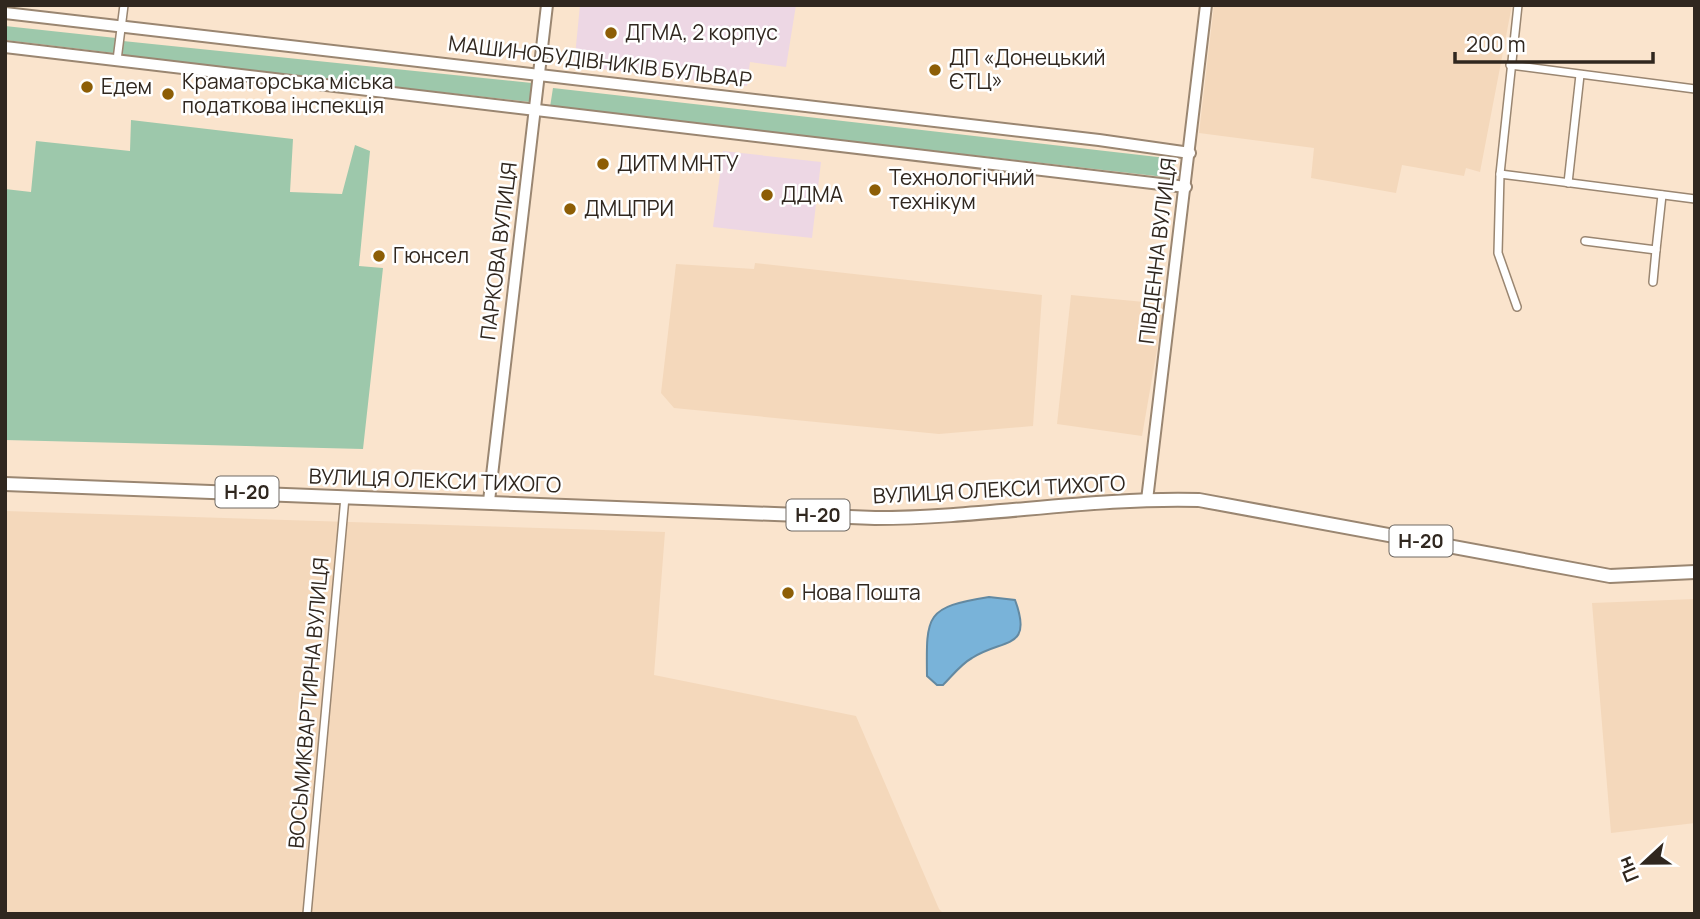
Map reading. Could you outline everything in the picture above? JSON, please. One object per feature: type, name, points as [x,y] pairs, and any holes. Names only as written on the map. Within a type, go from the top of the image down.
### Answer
[{"type":"main road","name":"ВУЛИЦЯ ОЛЕКСИ ТИХОГО","points":[[5,484],[900,518],[1147,500],[1220,503],[1611,576],[1695,572]]},
{"type":"street","points":[[117,60],[124,5]]},
{"type":"street","name":"ПАРКОВА ВУЛИЦЯ","points":[[489,501],[547,5]]},
{"type":"street","name":"ПІВДЕННА ВУЛИЦЯ","points":[[1147,500],[1206,5]]},
{"type":"street","points":[[1517,307],[1498,253],[1500,174],[1518,5]]},
{"type":"street","name":"МАШИНОБУДІВНИКІВ БУЛЬВАР","points":[[5,13],[540,74],[1190,153]]},
{"type":"street","points":[[5,47],[1186,187]]},
{"type":"street","points":[[1510,65],[1695,89]]},
{"type":"street","points":[[1568,183],[1580,75]]},
{"type":"street","points":[[1500,174],[1695,199]]},
{"type":"street","points":[[1653,282],[1662,195]]},
{"type":"street","points":[[1585,241],[1656,250]]},
{"type":"street","name":"ВОСЬМИКВАРТИРНА ВУЛИЦЯ","points":[[307,914],[345,496]]},
{"type":"shaded area","points":[[580,5],[796,5],[786,67],[750,62],[747,86],[574,66]]},
{"type":"shaded area","points":[[1214,5],[1512,5],[1480,172],[1466,168],[1464,176],[1402,165],[1396,193],[1311,178],[1314,148],[1199,133]]},
{"type":"shaded area","name":"ДДМА","points":[[723,151],[821,162],[812,238],[713,227]]},
{"type":"shaded area","points":[[755,263],[1042,295],[1033,426],[939,434],[674,408],[661,393],[676,264],[754,269]]},
{"type":"shaded area","points":[[1071,295],[1165,304],[1142,436],[1057,424]]},
{"type":"shaded area","points":[[5,511],[665,532],[654,675],[856,716],[939,909],[944,914],[5,914]]},
{"type":"shaded area","points":[[1695,599],[1695,823],[1611,833],[1592,603]]},
{"type":"green space","points":[[5,26],[116,38],[114,53],[5,40]]},
{"type":"green space","points":[[123,41],[532,83],[530,102],[122,57]]},
{"type":"green space","points":[[553,88],[1175,159],[1173,178],[550,107]]},
{"type":"green space","points":[[131,120],[293,139],[290,192],[342,194],[355,145],[370,151],[359,266],[383,268],[363,449],[5,440],[5,189],[31,192],[36,141],[130,151]]},
{"type":"water","points":[[989,597],[1015,600],[1020,616],[1021,628],[1018,635],[1012,641],[972,658],[943,685],[937,685],[927,676],[927,639],[934,617],[941,610],[953,605]]},
{"type":"place","name":"ДГМА, 2 корпус","points":[[611,33]]},
{"type":"place","name":"ДП «Донецький ЄТЦ»","points":[[935,70]]},
{"type":"place","name":"Едем","points":[[87,87]]},
{"type":"place","name":"Краматорська міська податкова інспекція","points":[[168,94]]},
{"type":"place","name":"ДИТМ МНТУ","points":[[603,164]]},
{"type":"place","name":"Технологічний технікум","points":[[875,190]]},
{"type":"place","name":"ДДМА","points":[[767,195]]},
{"type":"place","name":"ДМЦПРИ","points":[[570,209]]},
{"type":"place","name":"Гюнсел","points":[[379,256]]},
{"type":"place","name":"Нова Пошта","points":[[788,593]]}]
